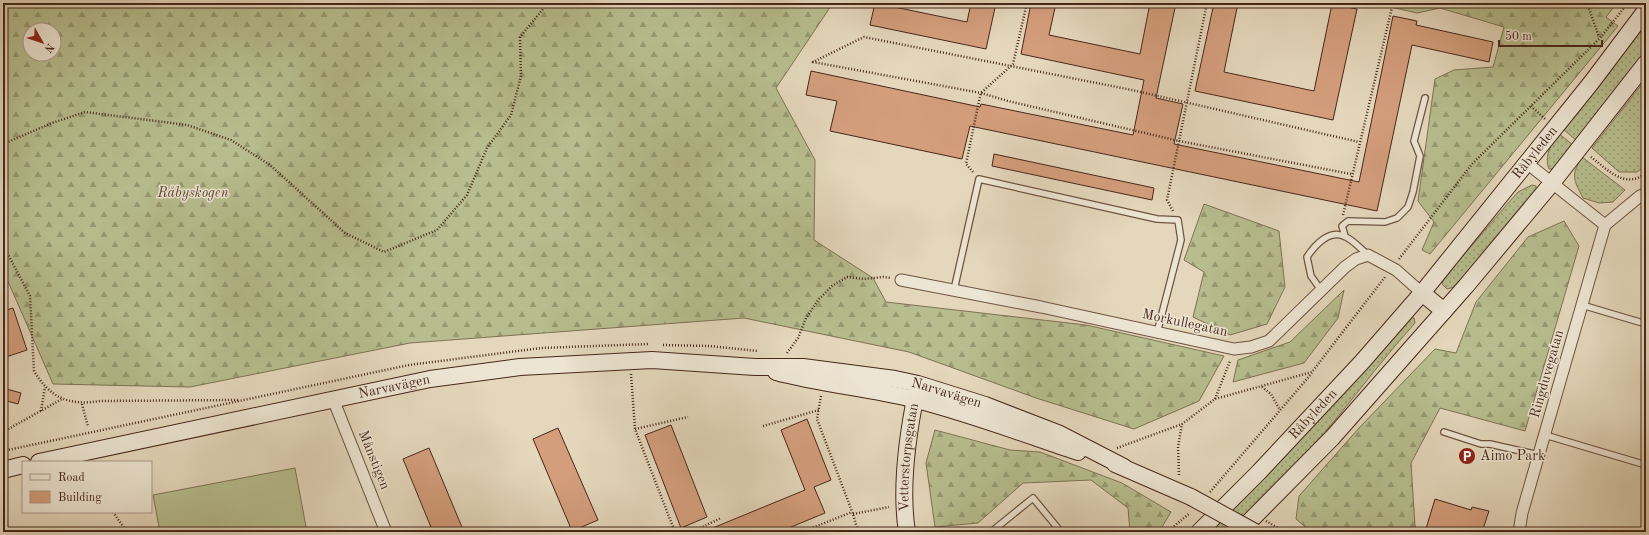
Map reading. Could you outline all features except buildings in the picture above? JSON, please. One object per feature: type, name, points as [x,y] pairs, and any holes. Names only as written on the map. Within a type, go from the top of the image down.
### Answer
[{"type":"main road","name":"Råbyleden","points":[[1199,532],[1259,472],[1362,362],[1422,293],[1592,83],[1646,10]]},
{"type":"main road","name":"Råbyleden","points":[[1239,532],[1332,438],[1444,311],[1552,183],[1646,63]]},
{"type":"main road","points":[[1422,293],[1444,311]]},
{"type":"main road","name":"Narvavägen","points":[[44,461],[430,378],[590,362],[652,360],[755,367],[803,367],[895,379],[916,392],[980,419],[1124,468],[1196,501],[1255,532]]},
{"type":"main road","name":"Narvavägen","points":[[755,367],[802,379],[872,390],[916,392]]},
{"type":"main road","name":"Vetterstorpsgatan","points":[[907,532],[905,478],[908,434],[916,392]]},
{"type":"main road","points":[[3,470],[22,466]]},
{"type":"street","points":[[1527,163],[1605,225],[1640,196],[1646,194]]},
{"type":"street","name":"Ringduvegatan","points":[[1519,532],[1522,513],[1605,225]]},
{"type":"street","points":[[1368,255],[1396,270],[1422,293]]},
{"type":"street","name":"Morkullegatan","points":[[901,280],[1234,349],[1251,347],[1269,341],[1345,267],[1356,259],[1368,255]]},
{"type":"street","name":"Månstigen","points":[[334,399],[386,532]]},
{"type":"lane","points":[[1345,236],[1342,226],[1348,221],[1385,222],[1397,218],[1408,207],[1416,180],[1420,156],[1414,141],[1425,98]]},
{"type":"lane","points":[[954,290],[979,179],[1157,219],[1178,220],[1181,240],[1157,333]]},
{"type":"lane","points":[[1322,290],[1311,276],[1308,257],[1316,244],[1332,234],[1345,236],[1368,255]]},
{"type":"lane","points":[[1582,305],[1646,324]]},
{"type":"lane","points":[[1444,432],[1481,444],[1490,444],[1539,455]]},
{"type":"lane","points":[[1545,435],[1646,465]]},
{"type":"lane","points":[[991,532],[1033,498],[1061,532]]},
{"type":"path","points":[[3,144],[52,123],[85,112],[187,125],[231,140],[270,165],[345,233],[384,252],[437,230],[466,195],[487,148],[511,115],[521,76],[520,37],[548,3]]},
{"type":"path","points":[[979,179],[966,164],[981,94],[1011,66],[1027,3]]},
{"type":"path","points":[[1178,220],[1167,200],[1207,3]]},
{"type":"path","points":[[1342,226],[1343,211],[1351,174],[1393,3]]},
{"type":"path","points":[[1587,3],[1600,38],[1628,3]]},
{"type":"path","points":[[1351,174],[1179,141],[981,94],[813,62],[864,37],[1186,102],[1359,142]]},
{"type":"path","points":[[3,245],[30,296],[34,371],[45,387],[63,399],[82,404],[100,401],[246,400],[3,451]]},
{"type":"path","points":[[787,354],[798,338],[806,318],[819,299],[832,286],[847,278],[864,279],[883,277],[901,280]]},
{"type":"path","points":[[1215,399],[1234,349]]},
{"type":"path","points":[[631,361],[635,429],[675,532]]},
{"type":"path","points":[[1167,532],[1280,410],[1312,372]]},
{"type":"path","points":[[823,382],[817,418],[858,532]]},
{"type":"path","points":[[1261,386],[1272,394],[1280,410]]},
{"type":"path","points":[[40,411],[45,387]]},
{"type":"path","points":[[3,432],[63,399]]},
{"type":"path","points":[[82,404],[88,427]]},
{"type":"path","points":[[763,426],[819,410]]},
{"type":"path","points":[[635,429],[688,417]]},
{"type":"path","points":[[1179,475],[1178,447],[1182,424]]},
{"type":"path","points":[[802,532],[852,513],[889,507]]},
{"type":"path","points":[[115,513],[127,532]]},
{"type":"path","points":[[692,532],[721,518]]},
{"type":"path","points":[[1278,528],[1286,532]]},
{"type":"green space","name":"Råbyskogen","points":[[3,3],[833,3],[776,88],[815,160],[814,240],[873,278],[886,302],[1086,325],[1224,356],[1199,401],[1134,429],[1036,398],[909,352],[744,318],[410,343],[190,387],[53,384],[3,270]]},
{"type":"green space","points":[[1373,3],[1617,3],[1606,17],[1618,26],[1430,254],[1422,250],[1434,222],[1418,201],[1435,79],[1454,70],[1493,67],[1504,27],[1440,8],[1417,13]]},
{"type":"green space","points":[[1646,20],[1646,52],[1577,141],[1562,128]]},
{"type":"green space","points":[[1646,79],[1646,165],[1637,172],[1619,172],[1592,148]]},
{"type":"green space","points":[[1558,133],[1573,145],[1554,169],[1549,169],[1547,160],[1549,150]]},
{"type":"green space","points":[[1582,157],[1625,190],[1613,202],[1599,203],[1583,198],[1575,181],[1576,168]]},
{"type":"green space","points":[[1532,185],[1536,186],[1536,191],[1454,287],[1447,289],[1442,284],[1444,278],[1518,192]]},
{"type":"green space","points":[[1204,204],[1279,231],[1285,287],[1267,324],[1230,335],[1193,317],[1204,272],[1184,260]]},
{"type":"green space","points":[[1564,221],[1579,246],[1525,431],[1440,408],[1411,463],[1415,526],[1418,532],[1311,532],[1296,519],[1299,496],[1359,428],[1435,349],[1456,353],[1476,302],[1528,237]]},
{"type":"green space","points":[[1344,290],[1338,318],[1304,363],[1233,382],[1238,360],[1290,342]]},
{"type":"green space","points":[[1410,317],[1414,318],[1415,323],[1336,419],[1310,448],[1229,532],[1210,532]]},
{"type":"green space","points":[[935,430],[1010,450],[1040,452],[1122,483],[1171,512],[1159,532],[1130,532],[1128,508],[1091,480],[1023,483],[978,523],[935,527],[926,463]]},
{"type":"green space","points":[[295,468],[307,532],[160,532],[153,495]]},
{"type":"place","name":"Aimo Park","points":[[1467,456]]}]
